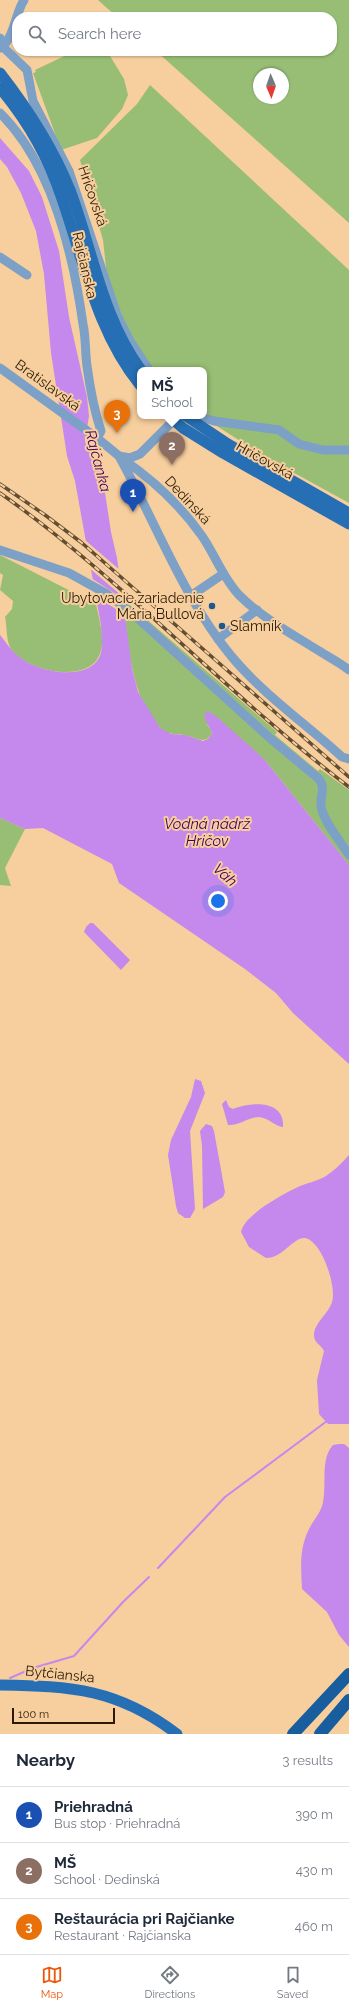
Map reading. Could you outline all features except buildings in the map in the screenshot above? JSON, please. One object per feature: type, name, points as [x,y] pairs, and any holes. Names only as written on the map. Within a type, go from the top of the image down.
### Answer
[{"type":"highway","points":[[293,1734],[349,1674]]},
{"type":"highway","points":[[320,1734],[349,1700]]},
{"type":"main road","name":"Hričovská","points":[[0,73],[29,113],[60,168],[70,191],[110,313],[122,340],[139,367]]},
{"type":"main road","points":[[0,88],[26,123],[48,164],[61,196],[100,316],[121,359],[137,381]]},
{"type":"main road","name":"Hričovská","points":[[172,419],[223,453],[349,524]]},
{"type":"main road","name":"Hričovská","points":[[190,419],[228,444],[349,513]]},
{"type":"main road","name":"Bytčianska","points":[[0,1684],[51,1686],[102,1694],[142,1710],[178,1734]]},
{"type":"street","points":[[18,12],[24,0]]},
{"type":"street","points":[[1,45],[12,23]]},
{"type":"street","name":"Hričovská","points":[[1,45],[12,56]]},
{"type":"street","name":"Hričovská","points":[[12,56],[27,70],[34,101],[69,170],[117,315],[130,341],[147,367]]},
{"type":"street","name":"Rajčianska","points":[[0,112],[19,133],[34,156],[52,199],[63,232],[84,324],[87,365],[96,415],[101,431],[94,436]]},
{"type":"street","points":[[0,258],[27,275]]},
{"type":"street","name":"Bratislavská","points":[[0,368],[94,436],[118,456]]},
{"type":"street","points":[[118,456],[130,458],[140,454],[170,419]]},
{"type":"street","name":"Hričovská","points":[[207,419],[279,430],[299,444],[323,450],[349,450]]},
{"type":"street","points":[[118,456],[192,595],[218,639],[239,665],[260,686],[342,757],[349,759]]},
{"type":"street","name":"Dedinská","points":[[118,456],[137,469],[182,512],[212,550],[223,574],[239,594],[257,610],[349,670]]},
{"type":"street","points":[[0,550],[62,570],[89,583],[126,608],[271,739],[319,778],[323,785],[321,801],[323,812],[349,856]]},
{"type":"street","points":[[192,595],[223,574]]},
{"type":"street","points":[[218,639],[257,610]]},
{"type":"green space","points":[[98,0],[349,0],[349,223],[162,56],[337,56],[337,12],[111,12]]},
{"type":"green space","points":[[64,56],[110,56],[124,79],[128,95],[122,109],[97,138],[61,150],[33,73],[36,72],[35,70]]},
{"type":"green space","points":[[150,85],[349,270],[349,503],[267,458],[206,419],[207,419],[207,367],[150,367],[112,322],[103,240],[80,160],[137,104]]},
{"type":"green space","points":[[0,555],[96,604],[102,631],[102,646],[98,658],[90,666],[80,670],[67,672],[53,671],[27,662],[17,655],[10,647],[5,617],[12,609],[13,601],[0,590],[3,575],[0,573]]},
{"type":"green space","points":[[122,598],[277,732],[275,735],[318,771],[320,769],[349,790],[349,865],[264,759],[206,724],[210,728],[212,734],[204,740],[166,732],[160,728],[150,716],[142,701],[136,684]]},
{"type":"green space","points":[[0,818],[25,829],[5,868],[11,886],[0,885]]},
{"type":"water","name":"Vodná nádrž Hričov","points":[[0,138],[29,171],[42,197],[59,251],[69,317],[87,397],[89,416],[85,441],[87,448],[96,459],[102,473],[111,532],[117,558],[132,668],[138,692],[160,728],[171,734],[185,735],[203,741],[208,739],[212,734],[204,715],[208,711],[217,717],[264,759],[349,865],[349,1064],[293,1013],[276,993],[245,969],[119,883],[112,864],[43,828],[25,829],[0,818],[0,635],[12,650],[24,660],[34,665],[58,672],[71,672],[92,666],[101,654],[102,642],[101,625],[75,481],[67,456],[51,353],[44,274],[36,231],[21,193],[7,167],[0,159]]},
{"type":"water","points":[[90,923],[93,923],[130,960],[121,970],[84,932]]},
{"type":"water","points":[[195,1079],[201,1081],[205,1093],[190,1131],[195,1209],[190,1218],[185,1218],[178,1213],[176,1206],[168,1155],[171,1140],[191,1097]]},
{"type":"water","points":[[226,1100],[229,1107],[233,1109],[257,1104],[273,1107],[278,1111],[282,1118],[283,1127],[259,1117],[228,1125],[222,1104]]},
{"type":"water","points":[[206,1124],[212,1126],[214,1131],[225,1192],[223,1197],[203,1209],[202,1146],[200,1131]]},
{"type":"water","points":[[349,1155],[349,1424],[328,1424],[319,1414],[317,1380],[324,1351],[314,1336],[317,1325],[332,1302],[332,1286],[327,1266],[317,1247],[305,1238],[296,1241],[278,1255],[266,1258],[249,1247],[241,1232],[244,1225],[256,1212],[298,1187],[326,1176]]},
{"type":"water","points":[[344,1444],[349,1448],[349,1647],[339,1635],[327,1612],[302,1589],[302,1551],[309,1529],[322,1506],[324,1495],[325,1464],[329,1451],[333,1445]]},
{"type":"pier","points":[[85,540],[121,571],[121,583],[85,552]]},
{"type":"pier","points":[[86,553],[123,585],[122,596],[88,567]]},
{"type":"pier","points":[[91,578],[122,598],[125,615],[94,595]]},
{"type":"waterway","points":[[158,1568],[225,1497],[327,1421]]},
{"type":"waterway","points":[[10,1678],[33,1668],[74,1656],[123,1602],[149,1577]]},
{"type":"railway","points":[[0,484],[82,543],[349,777]]},
{"type":"railway","points":[[0,493],[46,527],[90,563],[261,715],[304,752],[349,787]]},
{"type":"place","name":"Reštaurácia pri Rajčianke","points":[[117,433]]},
{"type":"place","name":"MŠ","points":[[172,465]]},
{"type":"place","name":"Priehradná","points":[[133,512]]},
{"type":"place","name":"Ubytovacie zariadenie Mária Bullová","points":[[212,606]]},
{"type":"place","name":"Slamník","points":[[222,626]]},
{"type":"water label","name":"Rajčanka","points":[[98,461]]},
{"type":"water label","name":"Váh","points":[[225,875]]}]
